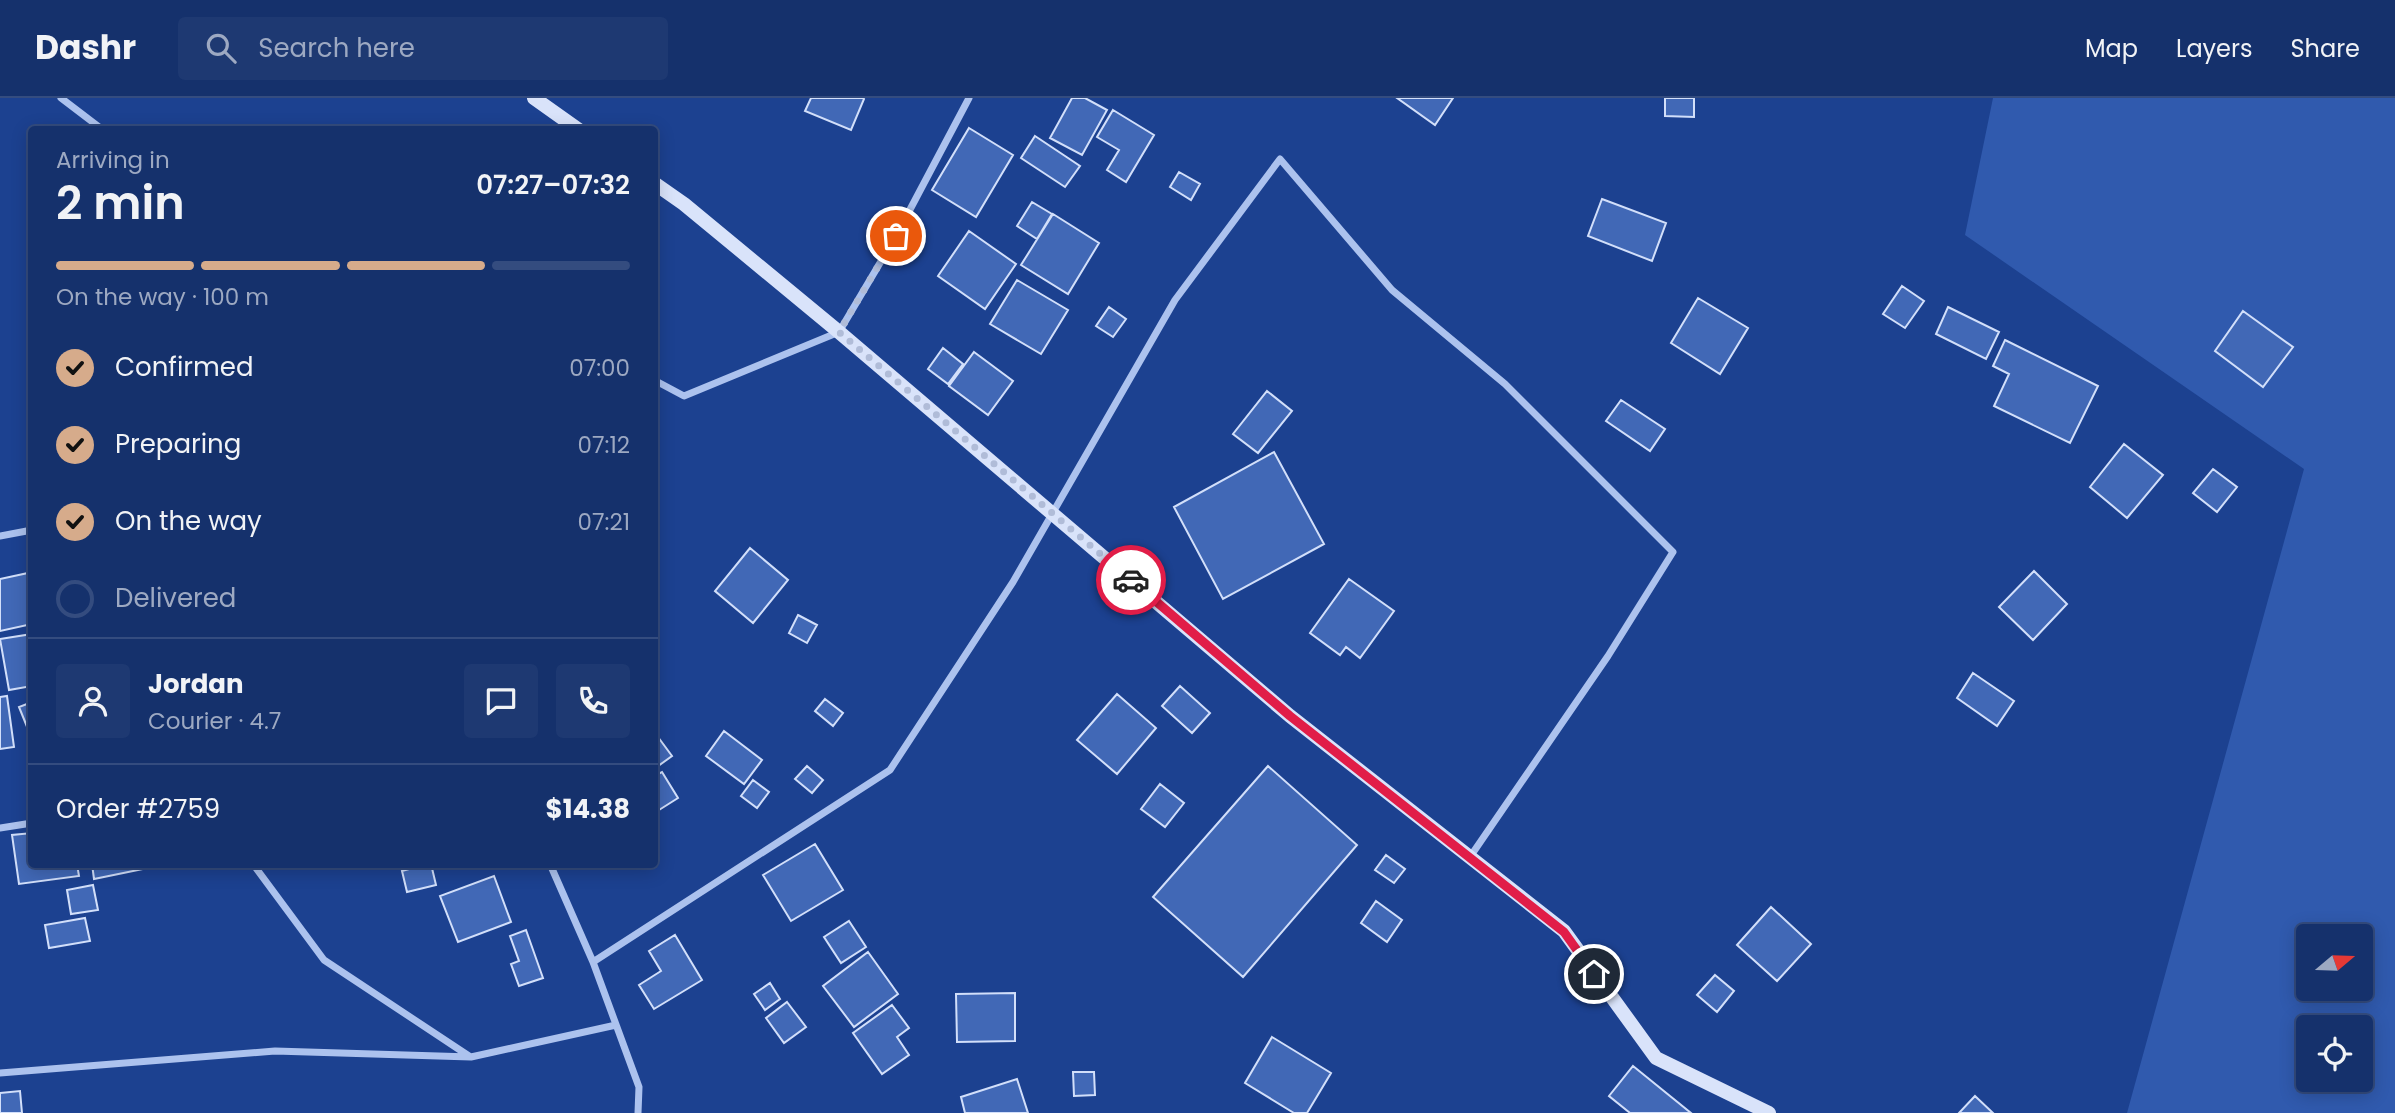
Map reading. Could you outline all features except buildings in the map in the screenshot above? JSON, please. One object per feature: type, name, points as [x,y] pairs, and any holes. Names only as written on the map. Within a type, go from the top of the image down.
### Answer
[{"type":"street","points":[[61,98],[98,126]]},
{"type":"street","points":[[534,98],[573,126]]},
{"type":"street","points":[[658,382],[684,396],[839,332],[896,236],[969,98]]},
{"type":"street","points":[[593,962],[890,770],[1013,582],[1175,300],[1280,159],[1392,290],[1505,384],[1673,552],[1608,656],[1469,857]]},
{"type":"street","points":[[658,186],[684,204],[839,332],[1290,716],[1564,932],[1656,1058],[1769,1113]]},
{"type":"street","points":[[0,536],[28,531]]},
{"type":"street","points":[[0,828],[28,824]]},
{"type":"street","points":[[256,868],[324,960],[471,1057]]},
{"type":"street","points":[[552,868],[593,962],[639,1087],[638,1113]]},
{"type":"street","points":[[0,1073],[275,1051],[471,1057],[616,1024]]},
{"type":"shaded area","points":[[1993,98],[2395,98],[2395,1113],[2127,1113],[2304,469],[1965,235]]},
{"type":"way so far","points":[[896,236],[839,332],[1131,580]]},
{"type":"route","points":[[1131,580],[1290,716],[1564,932],[1594,974]]}]
